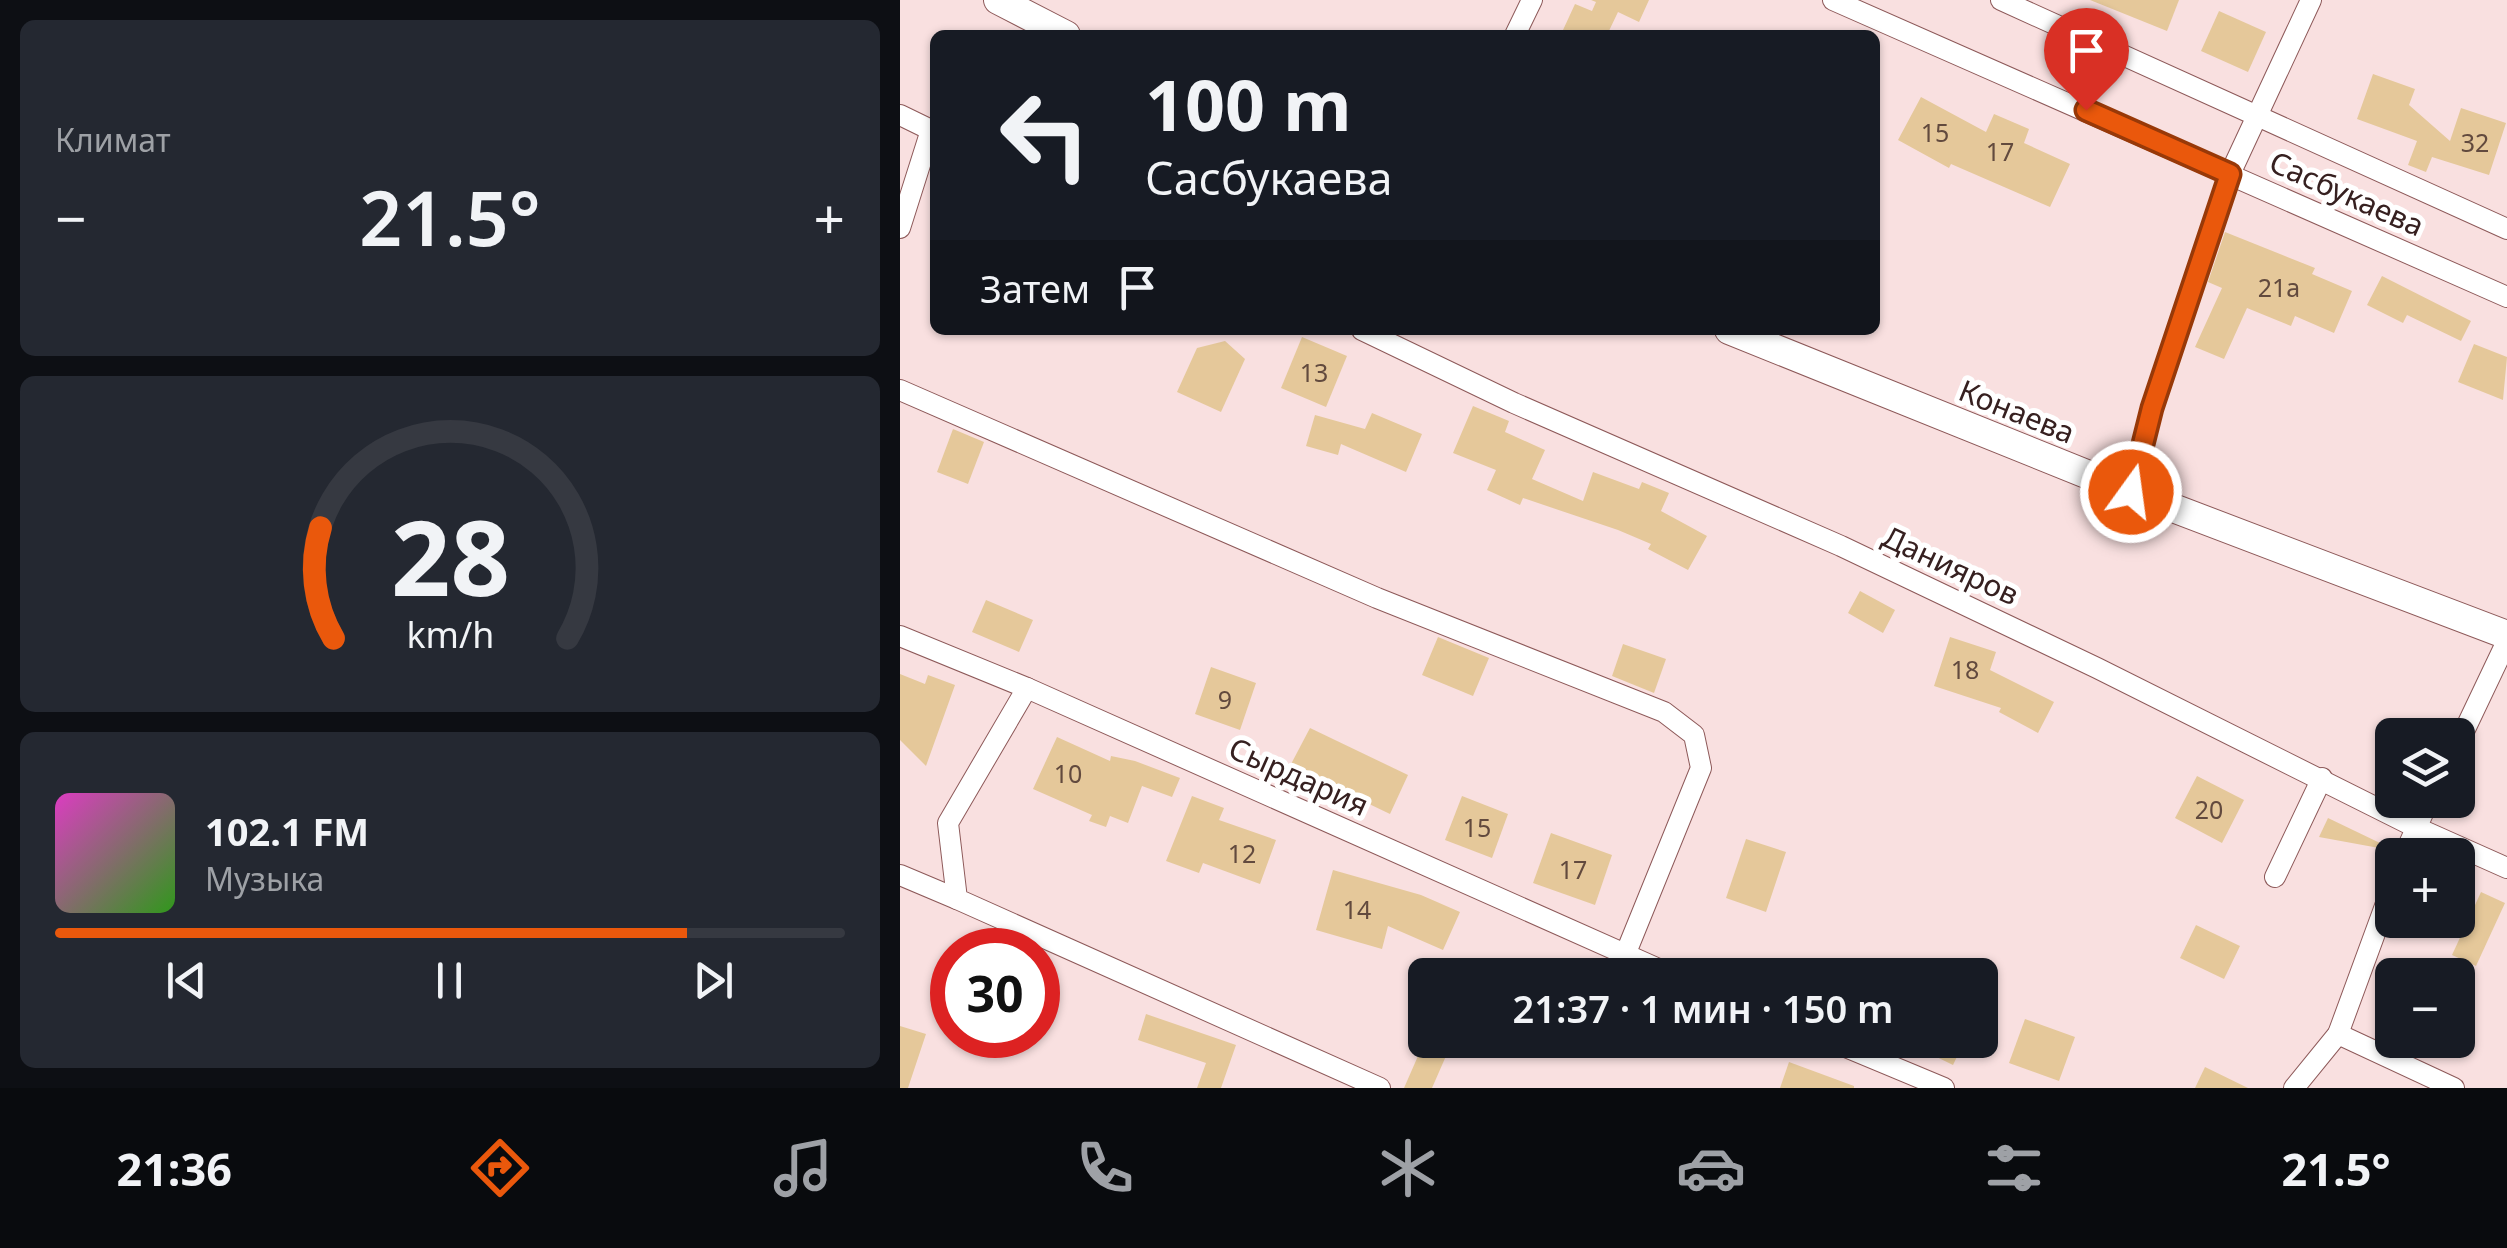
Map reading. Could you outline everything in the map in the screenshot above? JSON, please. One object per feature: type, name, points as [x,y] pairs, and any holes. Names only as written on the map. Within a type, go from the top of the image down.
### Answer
[{"type":"main road","points":[[998,0],[1056,30]]},
{"type":"main road","name":"Конаева","points":[[1741,335],[2507,638]]},
{"type":"street","points":[[1517,30],[1532,0]]},
{"type":"street","name":"Сасбукаева","points":[[1832,0],[2507,296]]},
{"type":"street","name":"Сасбукаева","points":[[2001,0],[2507,229]]},
{"type":"street","points":[[2131,492],[2152,408],[2230,174],[2311,0]]},
{"type":"street","points":[[900,116],[930,130]]},
{"type":"street","points":[[900,228],[930,140]]},
{"type":"street","name":"Данияров","points":[[1372,335],[1514,403],[1858,554],[2322,778],[2415,827],[2507,868]]},
{"type":"street","points":[[900,390],[1377,598],[1664,712],[1694,735],[1701,768],[1625,955]]},
{"type":"street","name":"Сырдария","points":[[900,636],[1027,688],[1632,958]]},
{"type":"street","points":[[2470,718],[2507,638]]},
{"type":"street","points":[[956,899],[948,823],[1027,688]]},
{"type":"street","points":[[2274,877],[2322,778]]},
{"type":"street","points":[[2411,838],[2420,818]]},
{"type":"street","points":[[900,876],[1380,1088]]},
{"type":"street","points":[[2294,1088],[2338,1034],[2375,933]]},
{"type":"street","points":[[2338,1034],[2454,1088]]},
{"type":"street","points":[[1872,1058],[1944,1088]]},
{"type":"building","points":[[1591,0],[1649,0],[1639,22],[1618,12],[1609,30],[1563,30],[1575,4],[1592,11],[1596,2]]},
{"type":"building","points":[[2090,0],[2179,0],[2167,31]]},
{"type":"building","points":[[2219,11],[2266,32],[2248,72],[2201,51]]},
{"type":"building","points":[[2373,74],[2415,89],[2409,105],[2450,141],[2461,108],[2506,123],[2489,175],[2432,157],[2426,172],[2408,165],[2417,141],[2357,119]]},
{"type":"building","points":[[1921,97],[1986,132],[1994,114],[2029,129],[2024,143],[2070,164],[2050,207],[1951,164],[1949,168],[1898,140]]},
{"type":"building","points":[[2225,232],[2315,268],[2312,274],[2352,291],[2334,333],[2295,316],[2291,326],[2247,308],[2224,359],[2195,347],[2222,288],[2208,282]]},
{"type":"building","points":[[2382,276],[2471,321],[2461,341],[2407,315],[2403,323],[2367,305]]},
{"type":"building","points":[[1302,337],[1347,356],[1326,407],[1281,388]]},
{"type":"building","points":[[1225,341],[1245,359],[1221,412],[1177,392],[1197,348]]},
{"type":"building","points":[[2474,344],[2507,357],[2503,400],[2458,382]]},
{"type":"building","points":[[1473,406],[1509,421],[1505,432],[1545,450],[1532,479],[1583,501],[1593,472],[1639,489],[1642,482],[1669,493],[1661,511],[1707,536],[1688,570],[1648,549],[1651,544],[1618,530],[1523,498],[1520,505],[1487,490],[1496,470],[1453,453]]},
{"type":"building","points":[[1372,413],[1422,434],[1406,472],[1341,444],[1338,455],[1306,446],[1315,415],[1365,429]]},
{"type":"building","points":[[953,429],[984,442],[968,484],[937,472]]},
{"type":"building","points":[[1860,591],[1895,610],[1883,633],[1848,613]]},
{"type":"building","points":[[986,600],[1033,620],[1019,652],[972,632]]},
{"type":"building","points":[[1438,637],[1489,658],[1473,696],[1422,675]]},
{"type":"building","points":[[1950,637],[1996,652],[1990,670],[2054,702],[2038,733],[1999,712],[2001,708],[1934,686]]},
{"type":"building","points":[[1623,644],[1666,659],[1654,693],[1612,676]]},
{"type":"building","points":[[1211,667],[1256,683],[1240,730],[1195,714]]},
{"type":"building","points":[[900,674],[925,684],[928,675],[955,685],[926,766],[900,740]]},
{"type":"building","points":[[1310,728],[1408,775],[1390,814],[1290,766]]},
{"type":"building","points":[[1057,737],[1110,761],[1111,756],[1135,761],[1180,778],[1172,797],[1142,786],[1128,823],[1110,816],[1106,827],[1089,821],[1092,815],[1033,789]]},
{"type":"building","points":[[2197,776],[2244,800],[2222,843],[2175,818]]},
{"type":"building","points":[[1192,796],[1224,808],[1219,820],[1276,840],[1260,884],[1203,863],[1199,873],[1166,861]]},
{"type":"building","points":[[1462,796],[1508,814],[1492,858],[1445,840]]},
{"type":"building","points":[[2328,818],[2375,841],[2375,847],[2319,837]]},
{"type":"building","points":[[1551,833],[1612,855],[1595,905],[1533,883]]},
{"type":"building","points":[[1746,839],[1786,852],[1766,912],[1726,898]]},
{"type":"building","points":[[1333,870],[1421,895],[1460,912],[1443,950],[1388,926],[1382,949],[1316,930]]},
{"type":"building","points":[[2481,892],[2505,903],[2476,966],[2475,958],[2452,955],[2460,938],[2475,938],[2475,905]]},
{"type":"building","points":[[2196,925],[2240,946],[2224,979],[2180,958]]},
{"type":"building","points":[[1146,1014],[1236,1045],[1221,1088],[1197,1088],[1206,1063],[1138,1040]]},
{"type":"building","points":[[2025,1019],[2075,1037],[2059,1081],[2009,1063]]},
{"type":"building","points":[[900,1026],[926,1034],[908,1088],[900,1088]]},
{"type":"building","points":[[1417,1058],[1445,1058],[1432,1088],[1404,1088]]},
{"type":"building","points":[[1789,1062],[1854,1086],[1854,1088],[1780,1088]]},
{"type":"building","points":[[2205,1067],[2248,1088],[2195,1088]]},
{"type":"route","points":[[2086,110],[2230,174],[2152,408],[2131,492]]}]
